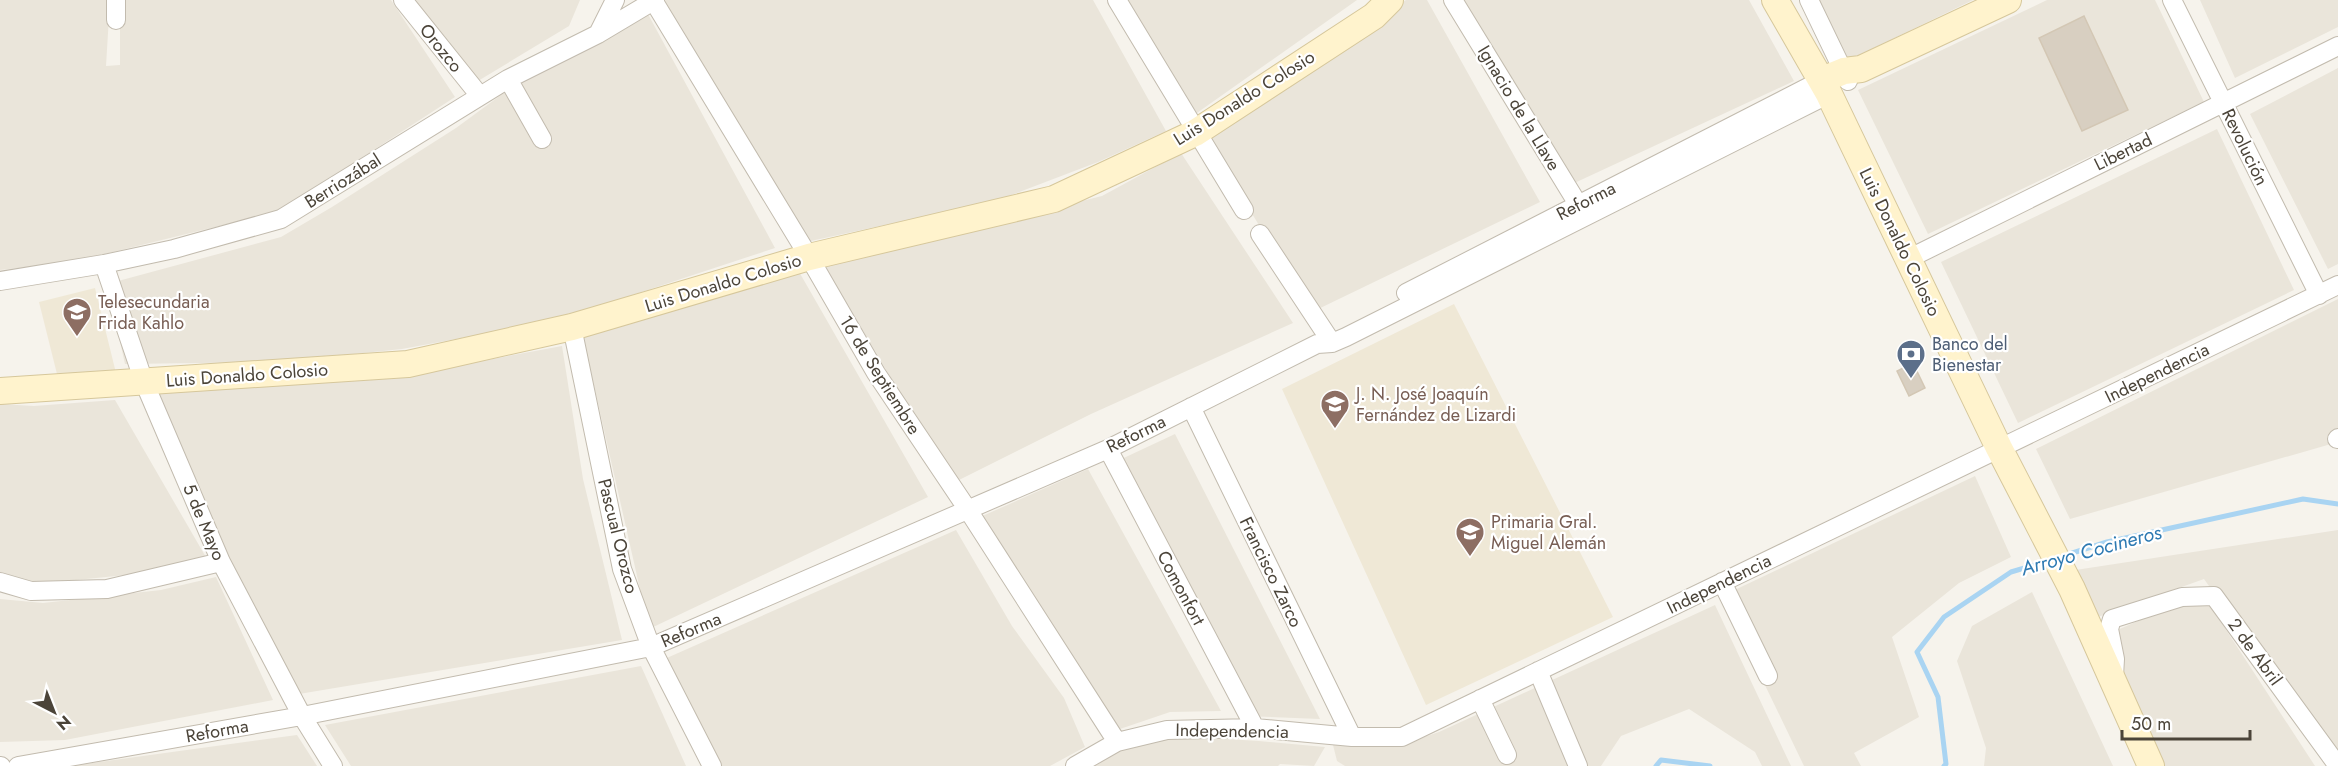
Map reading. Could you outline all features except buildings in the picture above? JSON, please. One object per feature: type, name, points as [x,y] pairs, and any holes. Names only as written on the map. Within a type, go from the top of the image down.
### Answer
[{"type":"main road","name":"Luis Donaldo Colosio","points":[[0,391],[408,363],[572,327],[809,257],[1054,199],[1195,133],[1374,16],[1390,0]]},
{"type":"main road","name":"Luis Donaldo Colosio","points":[[1775,0],[1841,79],[1908,259],[1999,448],[2072,589],[2151,766]]},
{"type":"main road","name":"Reforma","points":[[1841,79],[2008,0]]},
{"type":"street","points":[[116,0],[116,20]]},
{"type":"street","name":"Orozco","points":[[402,0],[480,96]]},
{"type":"street","points":[[598,34],[615,0]]},
{"type":"street","name":"Berriozábal","points":[[0,281],[104,264],[174,249],[281,219],[508,79],[598,34],[654,0]]},
{"type":"street","name":"16 de Septiembre","points":[[654,0],[876,373],[968,510],[1117,742]]},
{"type":"street","points":[[1117,0],[1195,133],[1244,210]]},
{"type":"street","name":"Ignacio de la Llave","points":[[1453,0],[1582,211]]},
{"type":"street","points":[[1809,0],[1841,79]]},
{"type":"street","name":"Revolución","points":[[2172,0],[2319,295]]},
{"type":"street","name":"Libertad","points":[[1908,259],[2338,46]]},
{"type":"street","points":[[508,79],[542,139]]},
{"type":"street","name":"Reforma","points":[[18,766],[302,716],[651,647],[1108,449],[1841,79]]},
{"type":"street","points":[[1260,234],[1326,340]]},
{"type":"street","name":"5 de Mayo","points":[[104,264],[144,382],[221,562],[302,716],[333,766]]},
{"type":"street","name":"Independencia","points":[[1075,766],[1117,742],[1167,730],[1255,728],[1352,737],[1402,737],[2338,285]]},
{"type":"street","name":"Pascual Orozco","points":[[572,327],[622,569],[651,647],[712,766]]},
{"type":"street","name":"Francisco Zarco","points":[[1191,407],[1352,737]]},
{"type":"street","name":"Comonfort","points":[[1108,449],[1255,728]]},
{"type":"street","points":[[0,582],[31,591],[107,590],[221,562]]},
{"type":"street","points":[[1722,582],[1768,676]]},
{"type":"street","name":"Luis Donaldo Colosio","points":[[2113,681],[2115,659],[2109,629],[2112,619],[2182,597],[2214,596]]},
{"type":"street","name":"2 de Abril","points":[[2214,596],[2338,766]]},
{"type":"street","points":[[1538,671],[1578,766]]},
{"type":"street","points":[[1480,699],[1507,755]]},
{"type":"shaded area","points":[[0,0],[110,0],[106,66],[120,65],[120,0],[391,0],[455,97],[280,211],[72,262],[0,270]]},
{"type":"shaded area","points":[[413,0],[580,0],[569,26],[468,87]]},
{"type":"shaded area","points":[[661,0],[1093,0],[1166,131],[1098,162],[996,201],[806,242]]},
{"type":"shaded area","points":[[1125,0],[1357,0],[1194,115]]},
{"type":"shaded area","points":[[1406,0],[1427,0],[1540,202],[1312,312],[1207,140]]},
{"type":"shaded area","points":[[1459,0],[1749,0],[1794,81],[1568,186]]},
{"type":"shaded area","points":[[1815,0],[1973,0],[1845,62]]},
{"type":"shaded area","points":[[2047,0],[2155,0],[2204,102],[1928,234],[1858,90]]},
{"type":"shaded area","points":[[2200,0],[2338,0],[2338,27],[2235,78]]},
{"type":"shaded area","points":[[643,5],[775,248],[587,310],[521,327],[402,349],[277,362],[125,364],[107,284],[281,237],[456,128],[501,95]]},
{"type":"shaded area","points":[[2338,68],[2338,264],[2328,269],[2250,114]]},
{"type":"shaded area","points":[[2217,129],[2294,290],[2018,423],[1941,262]]},
{"type":"shaded area","points":[[1181,153],[1293,323],[1091,414],[953,483],[824,265],[1102,196]]},
{"type":"shaded area","points":[[798,270],[928,497],[649,629],[583,337]]},
{"type":"shaded area","name":"Telesecundaria Frida Kahlo","points":[[95,288],[116,373],[58,378],[39,302]]},
{"type":"shaded area","points":[[2338,299],[2338,442],[2070,519],[2036,449]]},
{"type":"shaded area","name":"Primaria Gral. Miguel Alemán","points":[[1454,304],[1613,617],[1426,705],[1282,389]]},
{"type":"shaded area","points":[[562,346],[583,479],[622,640],[299,694],[190,494],[155,392],[455,366]]},
{"type":"shaded area","points":[[115,400],[207,559],[156,572],[46,583],[0,579],[0,404],[34,406]]},
{"type":"shaded area","points":[[1175,434],[1320,719],[1246,716],[1113,463]]},
{"type":"shaded area","points":[[1088,469],[1221,711],[1170,712],[1120,729],[978,518]]},
{"type":"shaded area","points":[[1975,476],[2011,557],[1959,583],[1892,637],[1919,717],[1854,753],[1861,766],[1804,766],[1722,596]]},
{"type":"shaded area","points":[[956,530],[1012,626],[1064,698],[1085,747],[1050,766],[711,766],[660,661]]},
{"type":"shaded area","points":[[2338,530],[2338,766],[2204,579],[2095,618],[2069,571]]},
{"type":"shaded area","points":[[216,577],[273,700],[65,740],[0,742],[0,599],[43,603],[161,590]]},
{"type":"shaded area","points":[[2032,592],[2113,766],[1984,766],[1986,748],[1957,661],[1972,626]]},
{"type":"shaded area","points":[[2202,593],[2315,766],[2163,766],[2099,638]]},
{"type":"shaded area","points":[[1715,605],[1791,766],[1762,766],[1755,752],[1689,709],[1621,736],[1601,766],[1345,766],[1337,761],[1332,741],[1421,738],[1439,732]]},
{"type":"shaded area","points":[[641,666],[686,766],[351,766],[325,725]]},
{"type":"shaded area","points":[[297,735],[317,766],[70,766]]},
{"type":"shaded area","points":[[1176,736],[1325,747],[1314,766],[1280,764],[1278,766],[1091,766],[1125,745]]},
{"type":"waterway","name":"Arroyo Cocineros","points":[[2063,556],[2107,542],[2303,499],[2338,504]]},
{"type":"waterway","name":"Arroyo Cocineros","points":[[1944,766],[1946,764],[1938,697],[1917,652],[1944,617],[2011,572],[2048,561]]},
{"type":"waterway","name":"Arroyo Cocineros","points":[[1656,766],[1661,760],[1710,766]]},
{"type":"place","name":"Telesecundaria Frida Kahlo","points":[[77,338]]},
{"type":"place","name":"Banco del Bienestar","points":[[1911,380]]},
{"type":"place","name":"J. N. José Joaquín Fernández de Lizardi","points":[[1335,430]]},
{"type":"place","name":"Primaria Gral. Miguel Alemán","points":[[1470,558]]}]
